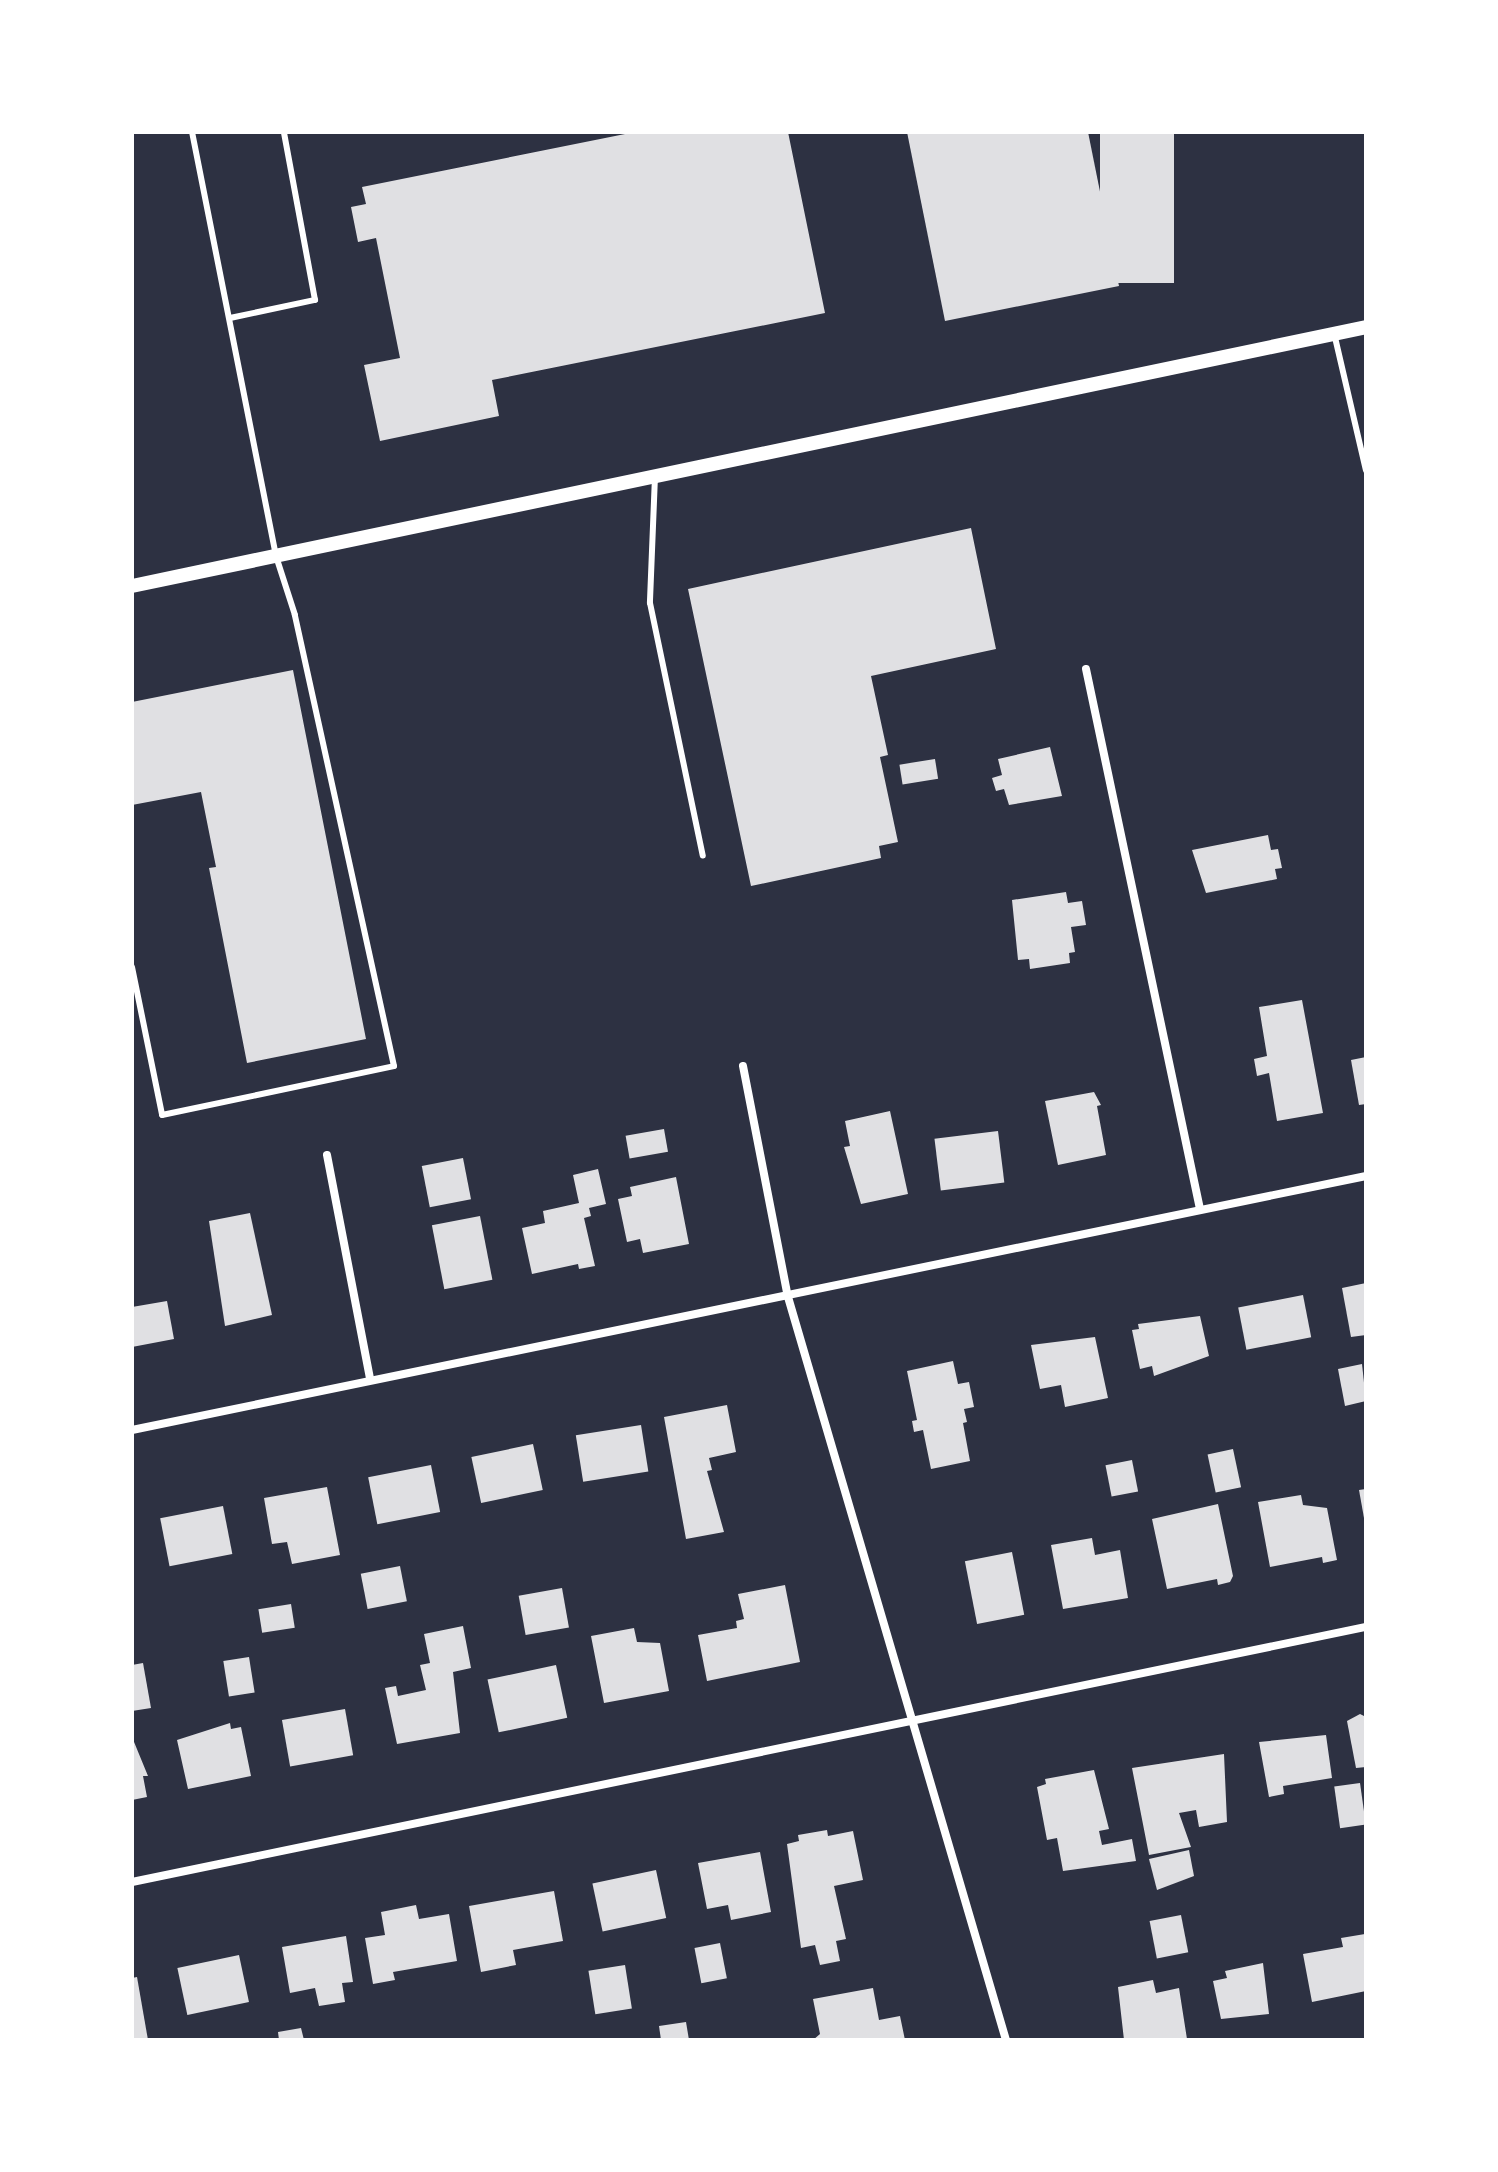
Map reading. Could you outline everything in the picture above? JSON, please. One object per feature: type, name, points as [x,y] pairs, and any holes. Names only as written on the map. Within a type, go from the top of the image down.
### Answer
[{"type":"street","points":[[132,586],[1366,327]]},
{"type":"street","points":[[1086,669],[1200,1209]]},
{"type":"street","points":[[743,1066],[788,1297],[909,1723],[1006,2040]]},
{"type":"street","points":[[327,1155],[370,1379]]},
{"type":"street","points":[[132,1430],[1366,1176]]},
{"type":"street","points":[[132,1882],[1366,1627]]},
{"type":"lane","points":[[132,967],[162,1115],[394,1066],[295,615],[276,556],[192,132]]},
{"type":"lane","points":[[230,318],[315,300],[284,132]]},
{"type":"lane","points":[[1334,333],[1366,470]]},
{"type":"lane","points":[[655,476],[650,603],[703,856]]},
{"type":"building","points":[[635,132],[788,132],[825,313],[492,380],[499,416],[380,441],[364,365],[400,358],[376,238],[358,242],[351,207],[366,204],[362,187]]},
{"type":"building","points":[[907,132],[1088,132],[1119,286],[945,321]]},
{"type":"building","points":[[1100,132],[1174,132],[1174,283],[1100,283]]},
{"type":"building","points":[[971,528],[996,649],[871,676],[888,755],[880,757],[898,842],[879,846],[881,858],[751,886],[688,589]]},
{"type":"building","points":[[293,670],[366,1039],[247,1063],[209,868],[216,867],[201,792],[132,805],[132,702]]},
{"type":"building","points":[[1050,747],[1062,796],[1009,805],[1004,789],[996,791],[992,778],[1002,775],[998,759]]},
{"type":"building","points":[[935,759],[938,779],[903,784],[899,765]]},
{"type":"building","points":[[1268,835],[1271,850],[1278,849],[1282,868],[1275,869],[1277,879],[1206,893],[1192,850]]},
{"type":"building","points":[[1066,892],[1068,903],[1082,901],[1086,925],[1071,927],[1075,952],[1069,953],[1070,963],[1030,969],[1029,959],[1018,960],[1012,900]]},
{"type":"building","points":[[1302,1000],[1323,1113],[1277,1121],[1269,1073],[1257,1076],[1254,1059],[1267,1056],[1259,1007]]},
{"type":"building","points":[[1366,1057],[1366,1104],[1359,1105],[1351,1060]]},
{"type":"building","points":[[1094,1092],[1101,1105],[1097,1106],[1106,1155],[1058,1165],[1045,1101]]},
{"type":"building","points":[[890,1111],[908,1194],[861,1204],[844,1147],[850,1146],[845,1121]]},
{"type":"building","points":[[664,1129],[668,1152],[630,1158],[626,1136]]},
{"type":"building","points":[[998,1131],[1004,1183],[941,1190],[934,1139]]},
{"type":"building","points":[[463,1158],[471,1199],[430,1207],[422,1166]]},
{"type":"building","points":[[598,1169],[606,1204],[589,1208],[591,1216],[584,1218],[595,1266],[579,1269],[578,1264],[532,1274],[522,1228],[545,1223],[543,1211],[579,1203],[573,1175]]},
{"type":"building","points":[[676,1177],[689,1244],[643,1253],[640,1239],[627,1242],[618,1199],[632,1196],[630,1187]]},
{"type":"building","points":[[250,1213],[272,1315],[225,1326],[209,1221]]},
{"type":"building","points":[[480,1216],[492,1280],[444,1289],[432,1225]]},
{"type":"building","points":[[1366,1283],[1366,1335],[1351,1337],[1342,1288]]},
{"type":"building","points":[[1303,1295],[1311,1337],[1246,1350],[1238,1308]]},
{"type":"building","points":[[167,1301],[174,1339],[132,1347],[132,1307]]},
{"type":"building","points":[[1200,1316],[1209,1356],[1154,1376],[1152,1366],[1140,1369],[1132,1330],[1139,1329],[1138,1324]]},
{"type":"building","points":[[1095,1337],[1108,1398],[1065,1407],[1061,1385],[1040,1389],[1031,1345]]},
{"type":"building","points":[[953,1361],[958,1384],[969,1382],[974,1407],[964,1409],[967,1422],[963,1423],[970,1461],[931,1469],[923,1430],[914,1432],[912,1421],[917,1420],[907,1371]]},
{"type":"building","points":[[1362,1364],[1366,1401],[1345,1406],[1338,1369]]},
{"type":"building","points":[[727,1405],[736,1452],[709,1458],[712,1470],[707,1471],[724,1532],[686,1539],[664,1417]]},
{"type":"building","points":[[641,1425],[648,1471],[583,1482],[576,1435]]},
{"type":"building","points":[[533,1444],[543,1490],[481,1503],[471,1457]]},
{"type":"building","points":[[1233,1449],[1241,1487],[1216,1493],[1208,1454]]},
{"type":"building","points":[[1132,1460],[1138,1491],[1112,1497],[1105,1465]]},
{"type":"building","points":[[431,1465],[440,1512],[377,1524],[368,1477]]},
{"type":"building","points":[[327,1487],[340,1555],[292,1564],[287,1542],[272,1544],[264,1498]]},
{"type":"building","points":[[1366,1489],[1366,1518],[1364,1518],[1359,1490]]},
{"type":"building","points":[[1301,1495],[1303,1505],[1327,1508],[1337,1560],[1323,1563],[1322,1557],[1270,1567],[1258,1502]]},
{"type":"building","points":[[1218,1504],[1233,1576],[1230,1582],[1218,1585],[1217,1579],[1167,1589],[1152,1519]]},
{"type":"building","points":[[223,1506],[232,1554],[170,1566],[160,1518]]},
{"type":"building","points":[[1092,1538],[1095,1555],[1120,1550],[1128,1598],[1063,1609],[1051,1545]]},
{"type":"building","points":[[1012,1552],[1024,1615],[977,1624],[965,1561]]},
{"type":"building","points":[[400,1566],[407,1601],[368,1609],[361,1574]]},
{"type":"building","points":[[785,1585],[800,1662],[707,1681],[698,1635],[737,1628],[736,1621],[744,1619],[738,1594]]},
{"type":"building","points":[[562,1588],[569,1627],[526,1635],[519,1596]]},
{"type":"building","points":[[291,1604],[295,1628],[262,1633],[258,1609]]},
{"type":"building","points":[[463,1626],[471,1668],[453,1672],[460,1733],[397,1744],[385,1688],[396,1686],[398,1696],[426,1690],[420,1665],[430,1663],[424,1634]]},
{"type":"building","points":[[634,1628],[637,1642],[660,1643],[669,1691],[604,1703],[591,1636]]},
{"type":"building","points":[[249,1657],[255,1693],[229,1697],[223,1661]]},
{"type":"building","points":[[143,1663],[151,1708],[132,1711],[132,1665]]},
{"type":"building","points":[[556,1665],[567,1718],[499,1732],[488,1680]]},
{"type":"building","points":[[345,1709],[353,1755],[290,1766],[282,1720]]},
{"type":"building","points":[[1360,1714],[1366,1717],[1366,1767],[1356,1768],[1347,1721]]},
{"type":"building","points":[[230,1723],[231,1729],[241,1727],[251,1776],[188,1789],[177,1740]]},
{"type":"building","points":[[1326,1735],[1332,1778],[1283,1786],[1284,1794],[1269,1797],[1259,1742]]},
{"type":"building","points":[[132,1737],[148,1776],[143,1776],[147,1797],[132,1800]]},
{"type":"building","points":[[1224,1754],[1227,1822],[1199,1827],[1196,1810],[1179,1813],[1191,1847],[1149,1855],[1132,1768]]},
{"type":"building","points":[[1094,1770],[1109,1829],[1099,1831],[1102,1845],[1132,1839],[1136,1861],[1063,1871],[1057,1838],[1047,1840],[1037,1787],[1046,1784],[1045,1779]]},
{"type":"building","points":[[1360,1783],[1366,1825],[1340,1828],[1334,1787]]},
{"type":"building","points":[[827,1830],[828,1836],[853,1831],[863,1880],[834,1886],[846,1939],[836,1941],[840,1961],[820,1965],[815,1945],[801,1948],[787,1844],[799,1841],[798,1835]]},
{"type":"building","points":[[1189,1850],[1194,1876],[1157,1890],[1149,1859]]},
{"type":"building","points":[[760,1852],[771,1912],[731,1920],[728,1905],[707,1909],[698,1863]]},
{"type":"building","points":[[656,1870],[666,1918],[603,1931],[592,1884]]},
{"type":"building","points":[[554,1891],[563,1941],[513,1950],[516,1965],[481,1972],[469,1906]]},
{"type":"building","points":[[416,1905],[419,1919],[449,1914],[457,1961],[393,1972],[395,1980],[373,1984],[365,1938],[385,1935],[381,1912]]},
{"type":"building","points":[[1181,1915],[1188,1952],[1157,1958],[1150,1921]]},
{"type":"building","points":[[1365,1934],[1366,1991],[1312,2002],[1303,1954],[1343,1947],[1341,1938]]},
{"type":"building","points":[[346,1936],[353,1982],[342,1983],[345,2002],[319,2006],[315,1988],[290,1993],[282,1947]]},
{"type":"building","points":[[720,1943],[727,1978],[701,1983],[694,1948]]},
{"type":"building","points":[[239,1955],[249,2002],[187,2015],[177,1968]]},
{"type":"building","points":[[1263,1963],[1269,2014],[1221,2019],[1213,1981],[1227,1978],[1225,1971]]},
{"type":"building","points":[[625,1965],[632,2008],[595,2014],[588,1971]]},
{"type":"building","points":[[137,1977],[148,2040],[132,2040],[132,1978]]},
{"type":"building","points":[[1153,1980],[1156,1993],[1179,1988],[1187,2039],[1124,2040],[1118,1987]]},
{"type":"building","points":[[873,1988],[879,2020],[900,2016],[905,2040],[813,2040],[820,2034],[813,1999]]},
{"type":"building","points":[[686,2022],[689,2040],[661,2040],[659,2026]]},
{"type":"building","points":[[301,2028],[304,2040],[279,2040],[278,2032]]}]
